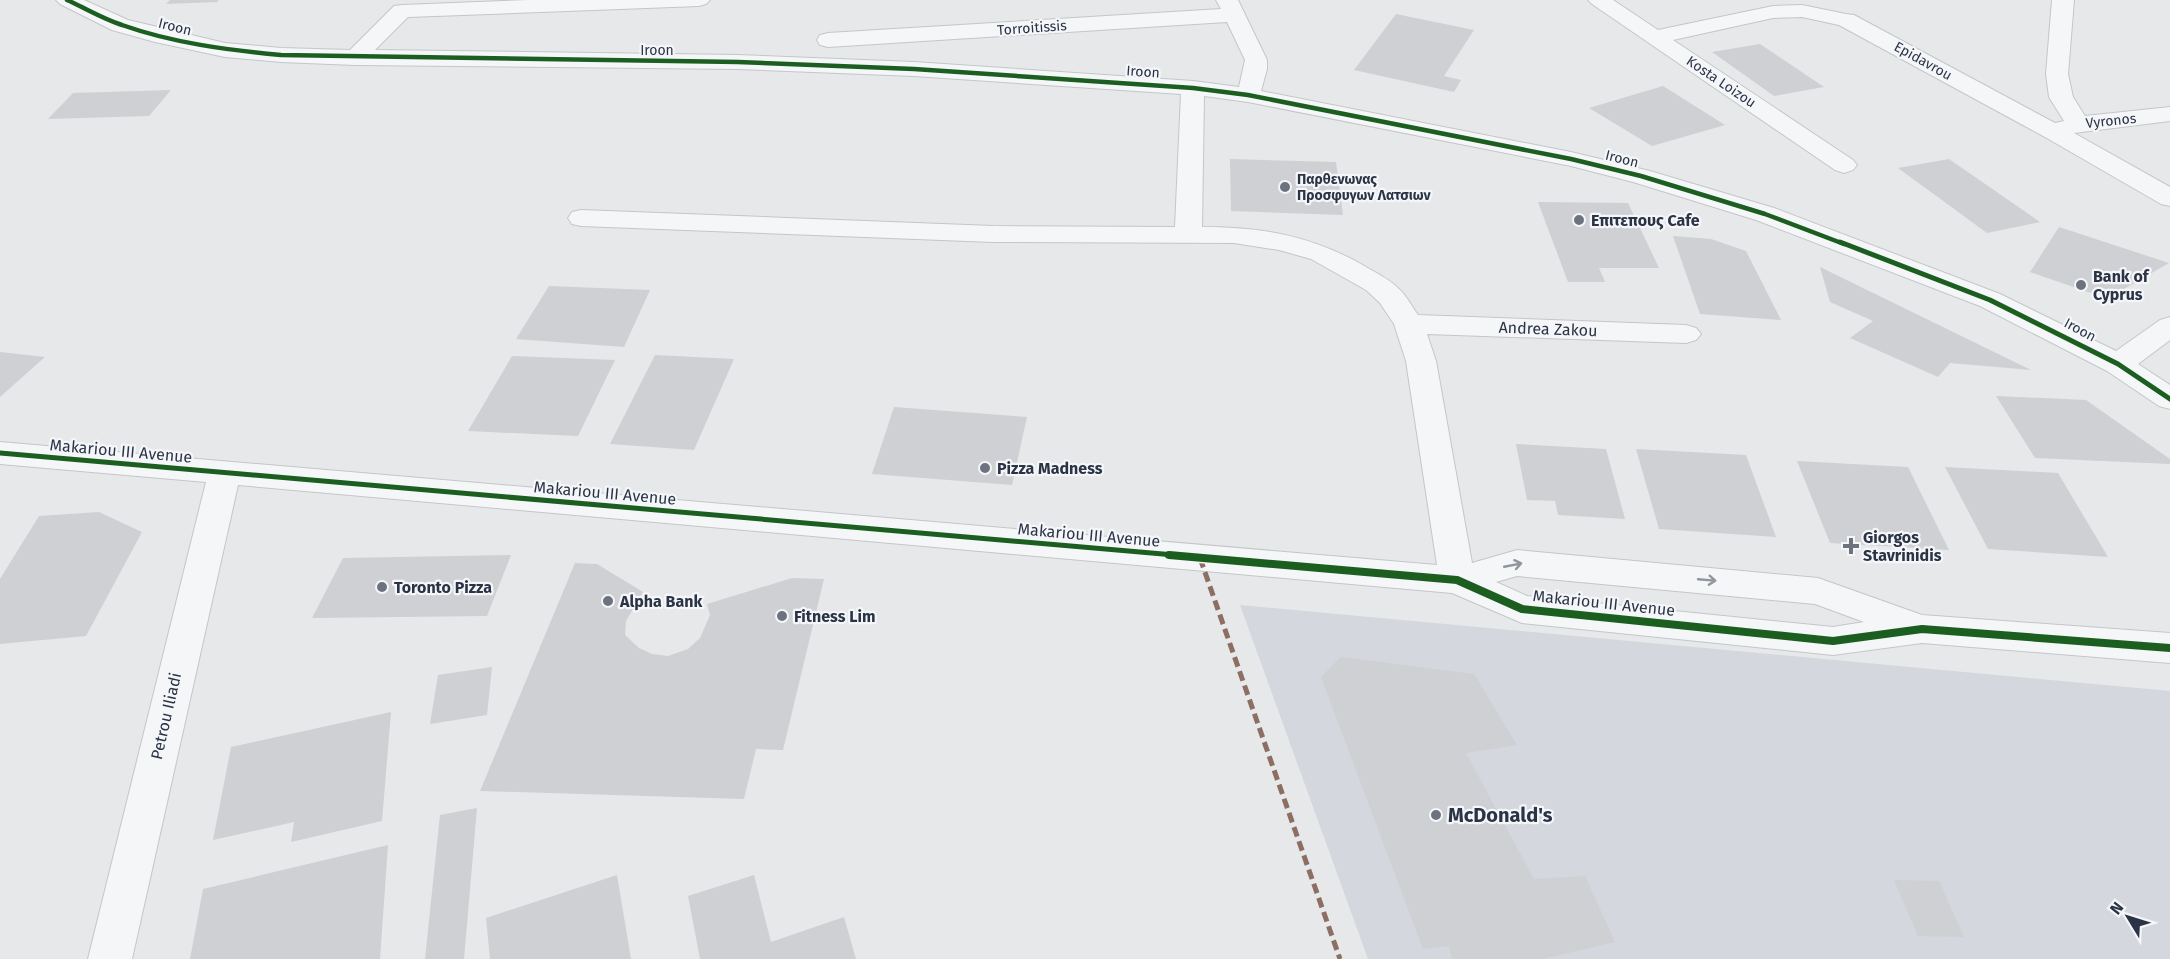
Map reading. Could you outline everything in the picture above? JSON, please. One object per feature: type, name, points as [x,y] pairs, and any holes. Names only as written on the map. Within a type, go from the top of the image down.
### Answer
[{"type":"street","name":"Iroon","points":[[67,0],[120,25],[201,46],[281,55],[355,58],[738,62],[914,69],[1193,88],[1248,94],[1571,159],[1704,195],[1840,241],[1990,300],[2118,364],[2170,399]]},
{"type":"street","points":[[355,58],[402,11],[699,0]]},
{"type":"street","name":"Kosta Loizou","points":[[1599,0],[1844,165]]},
{"type":"street","points":[[2063,0],[2057,74],[2061,97],[2078,124]]},
{"type":"street","points":[[1231,8],[1256,60],[1256,69],[1248,94]]},
{"type":"street","name":"Torroitissis","points":[[828,40],[1231,8]]},
{"type":"street","name":"Epidavrou","points":[[1654,37],[1773,12],[1802,11],[1834,17],[1866,29],[2170,198]]},
{"type":"street","points":[[1188,235],[1193,88]]},
{"type":"street","name":"Vyronos","points":[[2054,132],[2078,124],[2170,114]]},
{"type":"street","points":[[581,218],[993,234],[1256,237],[1301,246],[1321,253],[1376,284],[1390,297],[1409,324],[1421,361],[1456,580]]},
{"type":"street","name":"Andrea Zakou","points":[[1409,324],[1686,334]]},
{"type":"street","points":[[2118,364],[2170,326]]},
{"type":"street","name":"Makariou III Avenue","points":[[0,453],[1456,580],[1522,609],[1833,641],[1922,629],[2170,648]]},
{"type":"street","name":"Petrou Iliadi","points":[[110,959],[224,474]]},
{"type":"street","name":"Makariou III Avenue","points":[[1456,580],[1518,563],[1818,591],[1922,629]]},
{"type":"shaded area","points":[[1240,605],[2170,691],[2170,959],[1368,959]]},
{"type":"building","points":[[170,0],[218,0],[218,2],[166,4]]},
{"type":"building","points":[[1396,14],[1474,30],[1444,76],[1461,80],[1454,92],[1354,70]]},
{"type":"building","points":[[1760,44],[1824,87],[1774,96],[1712,52]]},
{"type":"building","points":[[1663,86],[1725,125],[1652,146],[1589,108]]},
{"type":"building","points":[[171,90],[149,116],[48,119],[73,93]]},
{"type":"building","name":"Παρθενωνας Προσφυγων Λατσιων","points":[[1230,159],[1336,162],[1343,215],[1231,211]]},
{"type":"building","points":[[1949,159],[2040,222],[1987,233],[1898,168]]},
{"type":"building","points":[[1538,202],[1628,203],[1659,268],[1599,268],[1605,282],[1568,282]]},
{"type":"building","points":[[2059,227],[2169,263],[2117,293],[2091,293],[2030,272]]},
{"type":"building","points":[[1673,236],[1711,239],[1746,251],[1781,320],[1700,314]]},
{"type":"building","points":[[1820,267],[2031,370],[1950,363],[1938,377],[1850,338],[1873,321],[1830,302]]},
{"type":"building","points":[[549,286],[650,290],[624,347],[516,339]]},
{"type":"building","points":[[0,352],[45,357],[0,397]]},
{"type":"building","points":[[655,355],[734,359],[694,450],[610,444]]},
{"type":"building","points":[[512,356],[615,360],[578,436],[468,431]]},
{"type":"building","points":[[1996,396],[2086,400],[2170,459],[2170,464],[2035,458]]},
{"type":"building","points":[[894,407],[1027,417],[1012,485],[872,474]]},
{"type":"building","points":[[1516,444],[1606,449],[1625,519],[1558,515],[1555,501],[1527,500]]},
{"type":"building","points":[[1636,449],[1746,455],[1776,537],[1659,529]]},
{"type":"building","points":[[1797,461],[1908,467],[1949,550],[1830,543]]},
{"type":"building","points":[[1945,467],[2058,473],[2108,557],[1988,549]]},
{"type":"building","points":[[99,512],[142,532],[86,636],[0,644],[0,579],[39,516]]},
{"type":"building","points":[[511,555],[487,616],[312,618],[343,558]]},
{"type":"building","points":[[575,563],[597,564],[643,592],[626,621],[625,635],[639,648],[652,654],[668,656],[688,649],[700,638],[710,615],[707,604],[792,578],[824,579],[783,750],[756,749],[744,799],[480,791]]},
{"type":"building","name":"McDonald's","points":[[1341,657],[1474,674],[1517,745],[1466,753],[1534,879],[1585,876],[1615,942],[1543,959],[1452,959],[1449,946],[1423,949],[1321,677]]},
{"type":"building","points":[[492,667],[487,715],[430,724],[438,675]]},
{"type":"building","points":[[391,712],[382,821],[291,842],[294,822],[213,840],[231,747]]},
{"type":"building","points":[[477,808],[464,959],[425,959],[440,815]]},
{"type":"building","points":[[388,845],[380,959],[190,959],[203,889]]},
{"type":"building","points":[[617,875],[631,959],[490,959],[486,918]]},
{"type":"building","points":[[754,875],[771,942],[844,917],[856,959],[700,959],[688,896]]},
{"type":"building","points":[[1894,880],[1939,881],[1964,937],[1918,936]]},
{"type":"marked path","points":[[1200,558],[1340,959]]},
{"type":"cycle path","points":[[67,0],[120,25],[163,37],[225,50],[281,55],[738,62],[914,69],[1193,88],[1248,95],[1571,159],[1641,176],[1765,214],[1990,300],[2118,364],[2170,399]]},
{"type":"cycle path","points":[[0,453],[1457,580],[1522,609],[1833,641],[1922,629],[2170,648]]},
{"type":"place","name":"Παρθενωνας Προσφυγων Λατσιων","points":[[1285,187]]},
{"type":"place","name":"Επιτεπους Cafe","points":[[1579,220]]},
{"type":"place","name":"Bank of Cyprus","points":[[2081,285]]},
{"type":"place","name":"Pizza Madness","points":[[985,468]]},
{"type":"place","name":"Giorgos Stavrinidis","points":[[1851,546]]},
{"type":"place","name":"Toronto Pizza","points":[[382,587]]},
{"type":"place","name":"Alpha Bank","points":[[608,601]]},
{"type":"place","name":"Fitness Lim","points":[[782,616]]},
{"type":"place","name":"McDonald's","points":[[1436,815]]}]
